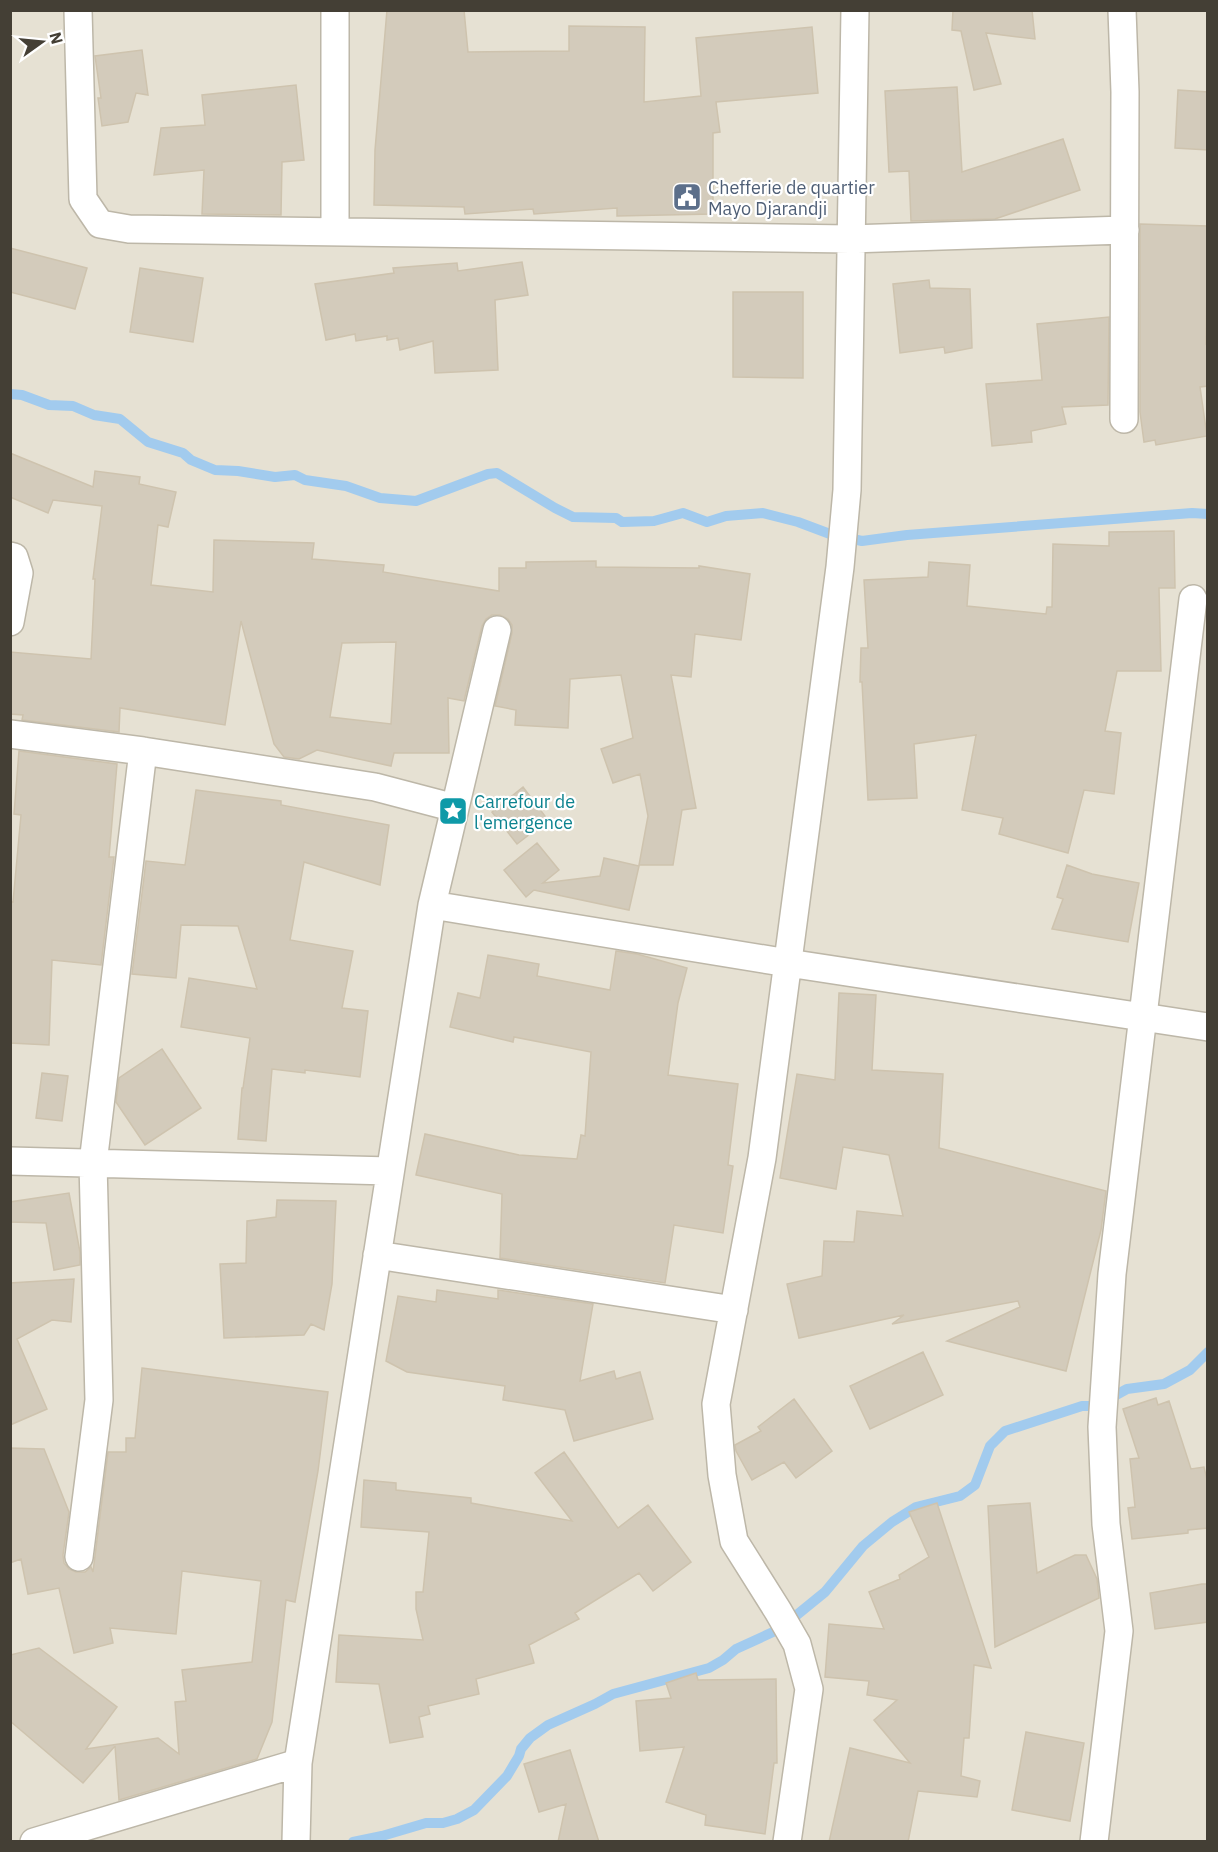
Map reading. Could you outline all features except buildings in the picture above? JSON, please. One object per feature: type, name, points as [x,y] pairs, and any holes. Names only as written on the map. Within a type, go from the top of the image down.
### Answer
[{"type":"street","points":[[78,10],[83,199],[100,224],[129,229],[850,239],[1125,230]]},
{"type":"street","points":[[335,10],[335,231]]},
{"type":"street","points":[[787,1842],[809,1689],[797,1644],[734,1541],[722,1475],[716,1404],[762,1158],[840,567],[847,490],[855,10]]},
{"type":"street","points":[[1122,10],[1125,92],[1124,419]]},
{"type":"street","points":[[10,556],[14,557],[19,573],[10,622]]},
{"type":"street","points":[[1094,1842],[1119,1631],[1106,1524],[1102,1427],[1112,1274],[1193,599]]},
{"type":"street","points":[[296,1842],[298,1763],[432,905],[497,630]]},
{"type":"street","points":[[10,734],[143,751],[375,787],[455,808]]},
{"type":"street","points":[[79,1557],[99,1400],[93,1163],[143,751]]},
{"type":"street","points":[[432,905],[789,963],[1208,1027]]},
{"type":"street","points":[[10,1161],[390,1171]]},
{"type":"street","points":[[377,1255],[734,1310]]},
{"type":"street","points":[[34,1842],[298,1763]]},
{"type":"shaded area","points":[[11,11],[1207,11],[1207,1841],[11,1841]]},
{"type":"waterway","points":[[10,394],[22,395],[49,405],[73,406],[94,415],[120,419],[148,442],[183,453],[191,460],[215,470],[275,477],[295,475],[305,480],[346,486],[380,498],[416,501],[488,474],[497,473],[573,517],[616,518],[622,522],[654,521],[683,513],[707,522],[726,516],[763,513],[798,522],[830,534],[862,541],[907,535],[1192,513],[1208,514]]},
{"type":"waterway","points":[[353,1842],[426,1823],[443,1823],[474,1810],[507,1776],[521,1749],[530,1738],[548,1725],[613,1694],[709,1668],[736,1649],[782,1627],[825,1592],[863,1546],[892,1522],[916,1507],[960,1496],[975,1485],[990,1446],[1005,1431],[1082,1406],[1096,1406],[1127,1389],[1164,1384],[1190,1370],[1208,1352]]},
{"type":"place","name":"Chefferie de quartier Mayo Djarandji","points":[[687,197]]},
{"type":"place","name":"Carrefour de l'emergence","points":[[453,811]]}]
